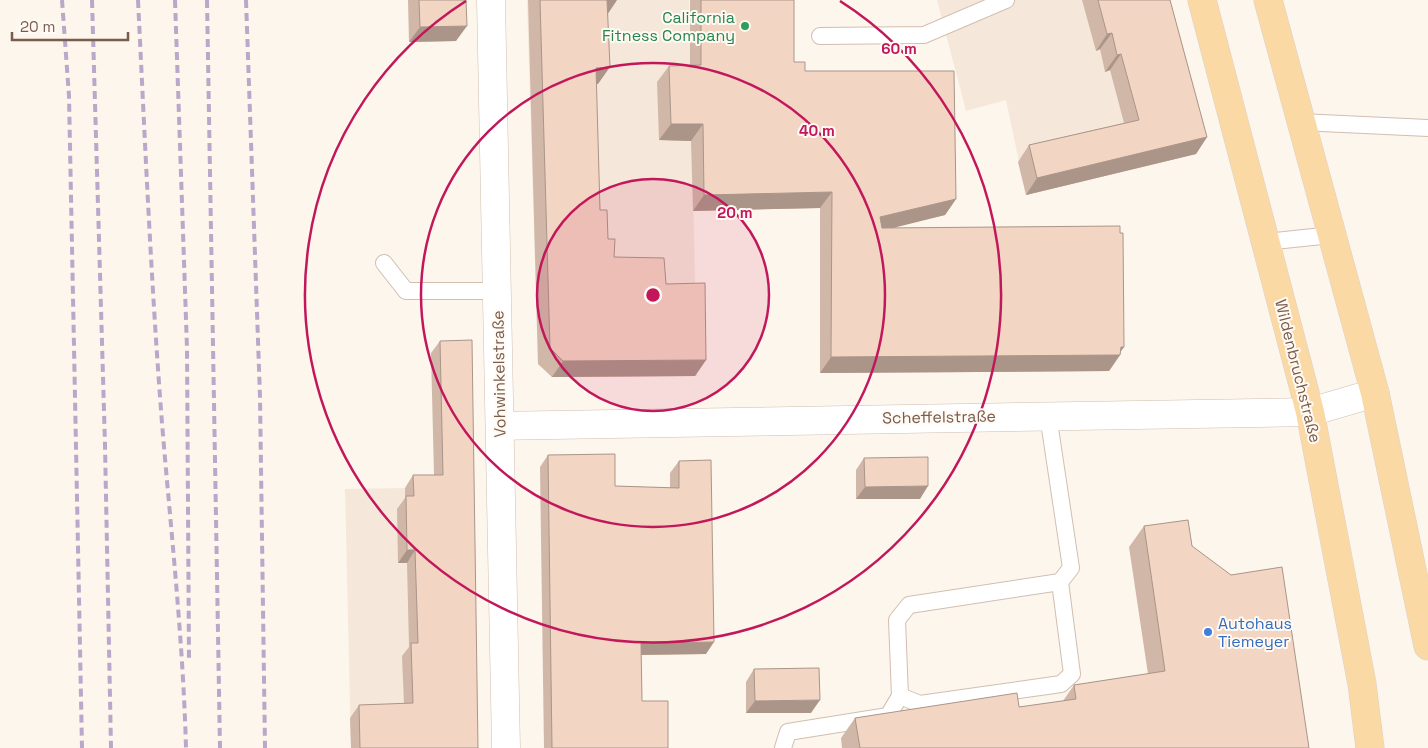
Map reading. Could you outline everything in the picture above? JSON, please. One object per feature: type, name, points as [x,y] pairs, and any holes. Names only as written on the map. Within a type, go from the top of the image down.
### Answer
[{"type":"main road","name":"Wildenbruchstraße","points":[[1202,0],[1310,412],[1362,684],[1370,748]]},
{"type":"main road","points":[[1268,0],[1375,393],[1428,646]]},
{"type":"street","name":"Vohwinkelstraße","points":[[491,0],[506,748]]},
{"type":"street","name":"Scheffelstraße","points":[[500,426],[1048,415],[1310,412],[1375,393]]},
{"type":"lane","points":[[820,36],[924,35],[1006,0]]},
{"type":"lane","points":[[1300,122],[1428,128]]},
{"type":"lane","points":[[1265,242],[1332,235]]},
{"type":"lane","points":[[384,262],[406,291],[497,291]]},
{"type":"lane","points":[[783,748],[788,732],[888,716],[900,696],[898,620],[909,605],[1060,582],[1071,568],[1048,415]]},
{"type":"lane","points":[[900,696],[920,704],[1061,684],[1072,674],[1060,582]]},
{"type":"shaded area","points":[[527,0],[689,0],[697,376],[552,377],[538,364]]},
{"type":"shaded area","points":[[937,0],[1154,0],[1196,154],[1026,195],[1006,100],[966,111]]},
{"type":"shaded area","points":[[464,487],[468,716],[351,748],[345,489]]},
{"type":"building","points":[[419,0],[466,0],[467,26],[420,27]]},
{"type":"building","points":[[540,0],[607,0],[610,67],[596,68],[600,210],[607,210],[608,239],[615,239],[614,257],[664,258],[666,284],[705,283],[706,360],[563,361],[550,348]]},
{"type":"building","points":[[701,0],[794,0],[794,62],[805,62],[805,71],[954,71],[956,199],[880,217],[882,228],[1120,226],[1120,233],[1123,233],[1124,347],[1121,347],[1120,355],[831,357],[832,192],[704,195],[703,124],[671,124],[669,66],[701,65]]},
{"type":"building","points":[[1098,0],[1170,0],[1207,137],[1037,178],[1029,145],[1139,120],[1121,54],[1117,55],[1112,33],[1107,34]]},
{"type":"building","points":[[472,340],[478,748],[360,748],[359,705],[413,703],[411,643],[418,643],[415,550],[407,550],[406,496],[414,496],[413,475],[443,475],[440,341]]},
{"type":"building","points":[[615,454],[615,486],[679,488],[679,461],[711,460],[714,642],[641,643],[642,701],[668,701],[668,748],[552,748],[548,455]]},
{"type":"building","points":[[928,457],[928,486],[865,487],[864,458]]},
{"type":"building","name":"Autohaus Tiemeyer","points":[[1188,520],[1192,546],[1231,575],[1282,567],[1309,748],[860,748],[855,718],[1017,693],[1019,707],[1076,699],[1074,685],[1165,671],[1144,526]]},
{"type":"building","points":[[819,668],[820,700],[755,701],[754,669]]},
{"type":"railway","points":[[62,0],[69,96],[82,748]]},
{"type":"railway","points":[[92,0],[105,445],[111,748]]},
{"type":"railway","points":[[138,0],[148,212],[162,423],[179,626],[186,748]]},
{"type":"railway","points":[[175,0],[187,348],[189,661]]},
{"type":"railway","points":[[207,0],[220,748]]},
{"type":"railway","points":[[246,0],[260,397],[265,748]]},
{"type":"place","name":"California Fitness Company","points":[[745,26]]},
{"type":"place","name":"Autohaus Tiemeyer","points":[[1208,632]]}]
